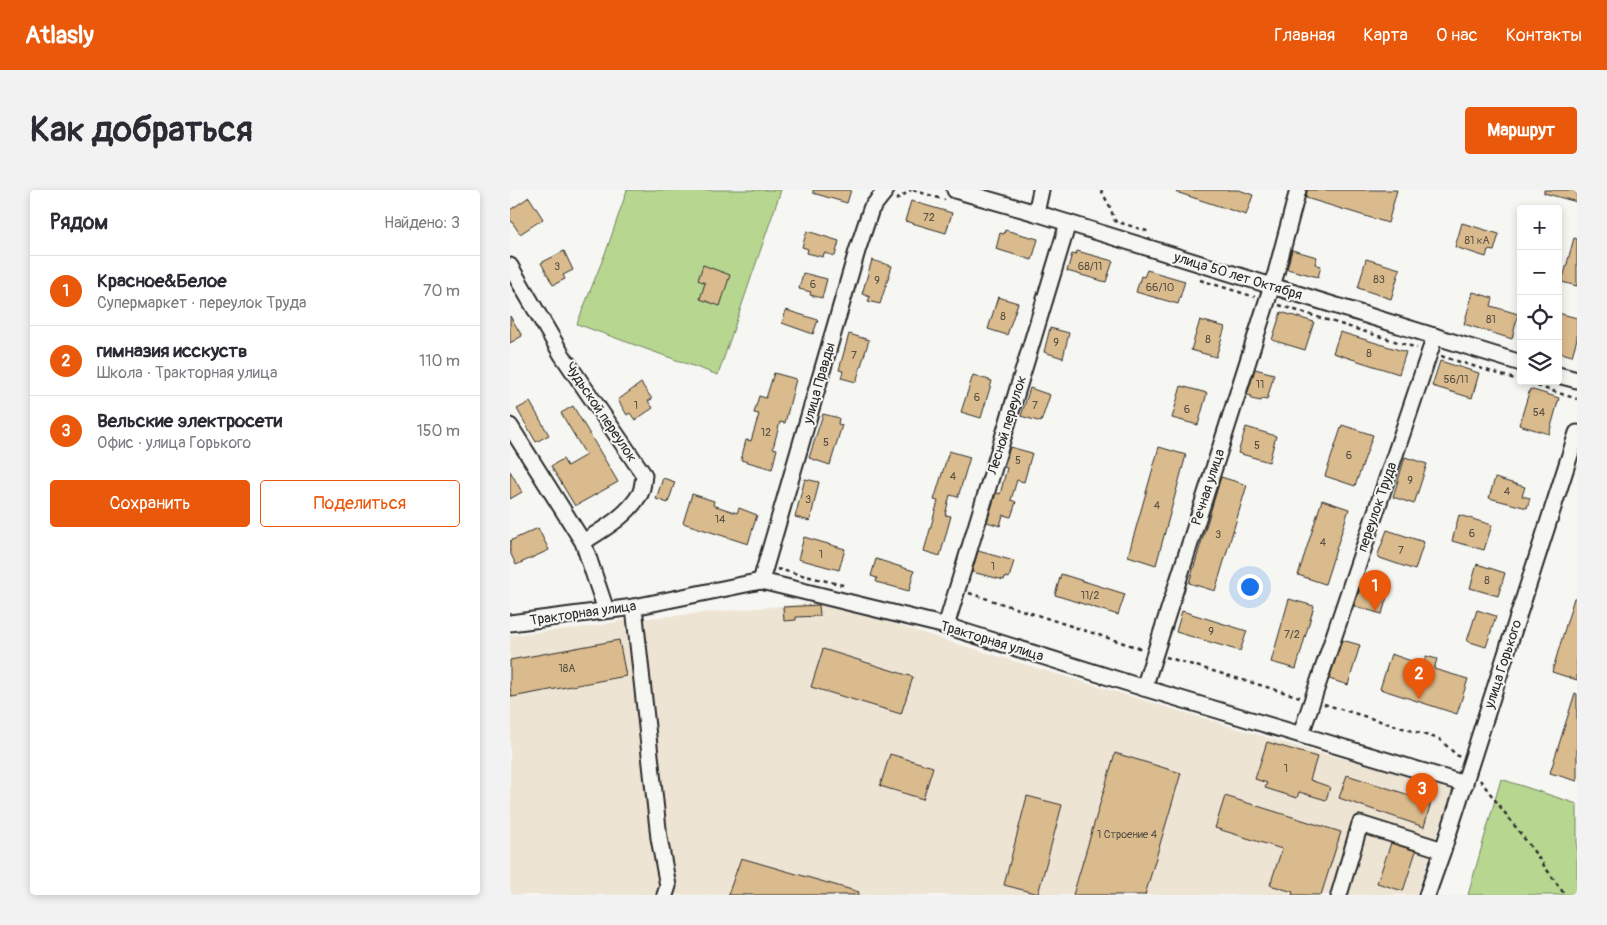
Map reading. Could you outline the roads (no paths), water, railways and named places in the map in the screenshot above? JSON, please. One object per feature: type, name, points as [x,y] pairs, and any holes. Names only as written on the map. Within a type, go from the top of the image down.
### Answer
[{"type":"street","points":[[1036,213],[1041,190]]},
{"type":"street","name":"Речная улица","points":[[1144,688],[1270,294],[1298,190]]},
{"type":"street","name":"улица Правды","points":[[761,581],[857,251],[871,209],[889,196]]},
{"type":"street","name":"улица 50 лет Октября","points":[[953,196],[1036,213],[1270,294],[1435,336],[1517,362]]},
{"type":"street","name":"Лесной переулок","points":[[946,626],[1068,223]]},
{"type":"street","name":"Чудьской переулок","points":[[510,266],[562,355],[644,474],[641,492],[629,508],[610,525],[583,542]]},
{"type":"street","name":"переулок Труда","points":[[1301,734],[1435,336]]},
{"type":"street","points":[[1562,376],[1577,380]]},
{"type":"street","points":[[510,426],[583,542],[606,610]]},
{"type":"street","name":"улица Горького","points":[[1427,895],[1465,784],[1577,433]]},
{"type":"street","name":"Тракторная улица","points":[[510,623],[634,607],[761,581],[946,626],[1144,688],[1465,784]]},
{"type":"street","points":[[634,607],[659,838],[668,886],[664,895]]},
{"type":"street","points":[[1339,895],[1360,824],[1443,850]]},
{"type":"place","name":"Красное&Белое","points":[[1375,611]]},
{"type":"place","name":"гимназия исскуств","points":[[1419,699]]},
{"type":"place","name":"Вельские электросети","points":[[1422,814]]}]
